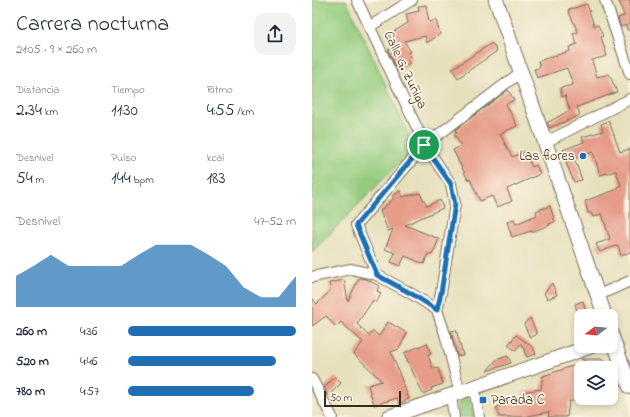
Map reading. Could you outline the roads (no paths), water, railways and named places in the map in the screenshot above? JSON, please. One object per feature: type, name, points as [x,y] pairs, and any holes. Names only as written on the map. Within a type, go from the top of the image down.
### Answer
[{"type":"street","name":"Calle G. Zuñiga","points":[[357,0],[424,145],[451,184],[455,204],[437,310]]},
{"type":"street","points":[[369,27],[412,0]]},
{"type":"street","points":[[496,0],[603,309]]},
{"type":"street","points":[[605,0],[630,74]]},
{"type":"street","points":[[377,275],[356,225],[424,145],[522,72]]},
{"type":"street","points":[[546,142],[630,99]]},
{"type":"street","points":[[312,277],[351,269],[377,275],[412,294],[437,310],[445,334],[455,394],[454,417]]},
{"type":"street","points":[[599,294],[630,281]]},
{"type":"street","points":[[389,417],[574,352]]},
{"type":"street","points":[[618,353],[630,387]]},
{"type":"street","points":[[312,380],[332,417]]},
{"type":"street","points":[[474,388],[479,417]]},
{"type":"place","name":"Las flores","points":[[583,156]]},
{"type":"place","name":"Parada C","points":[[483,400]]}]
